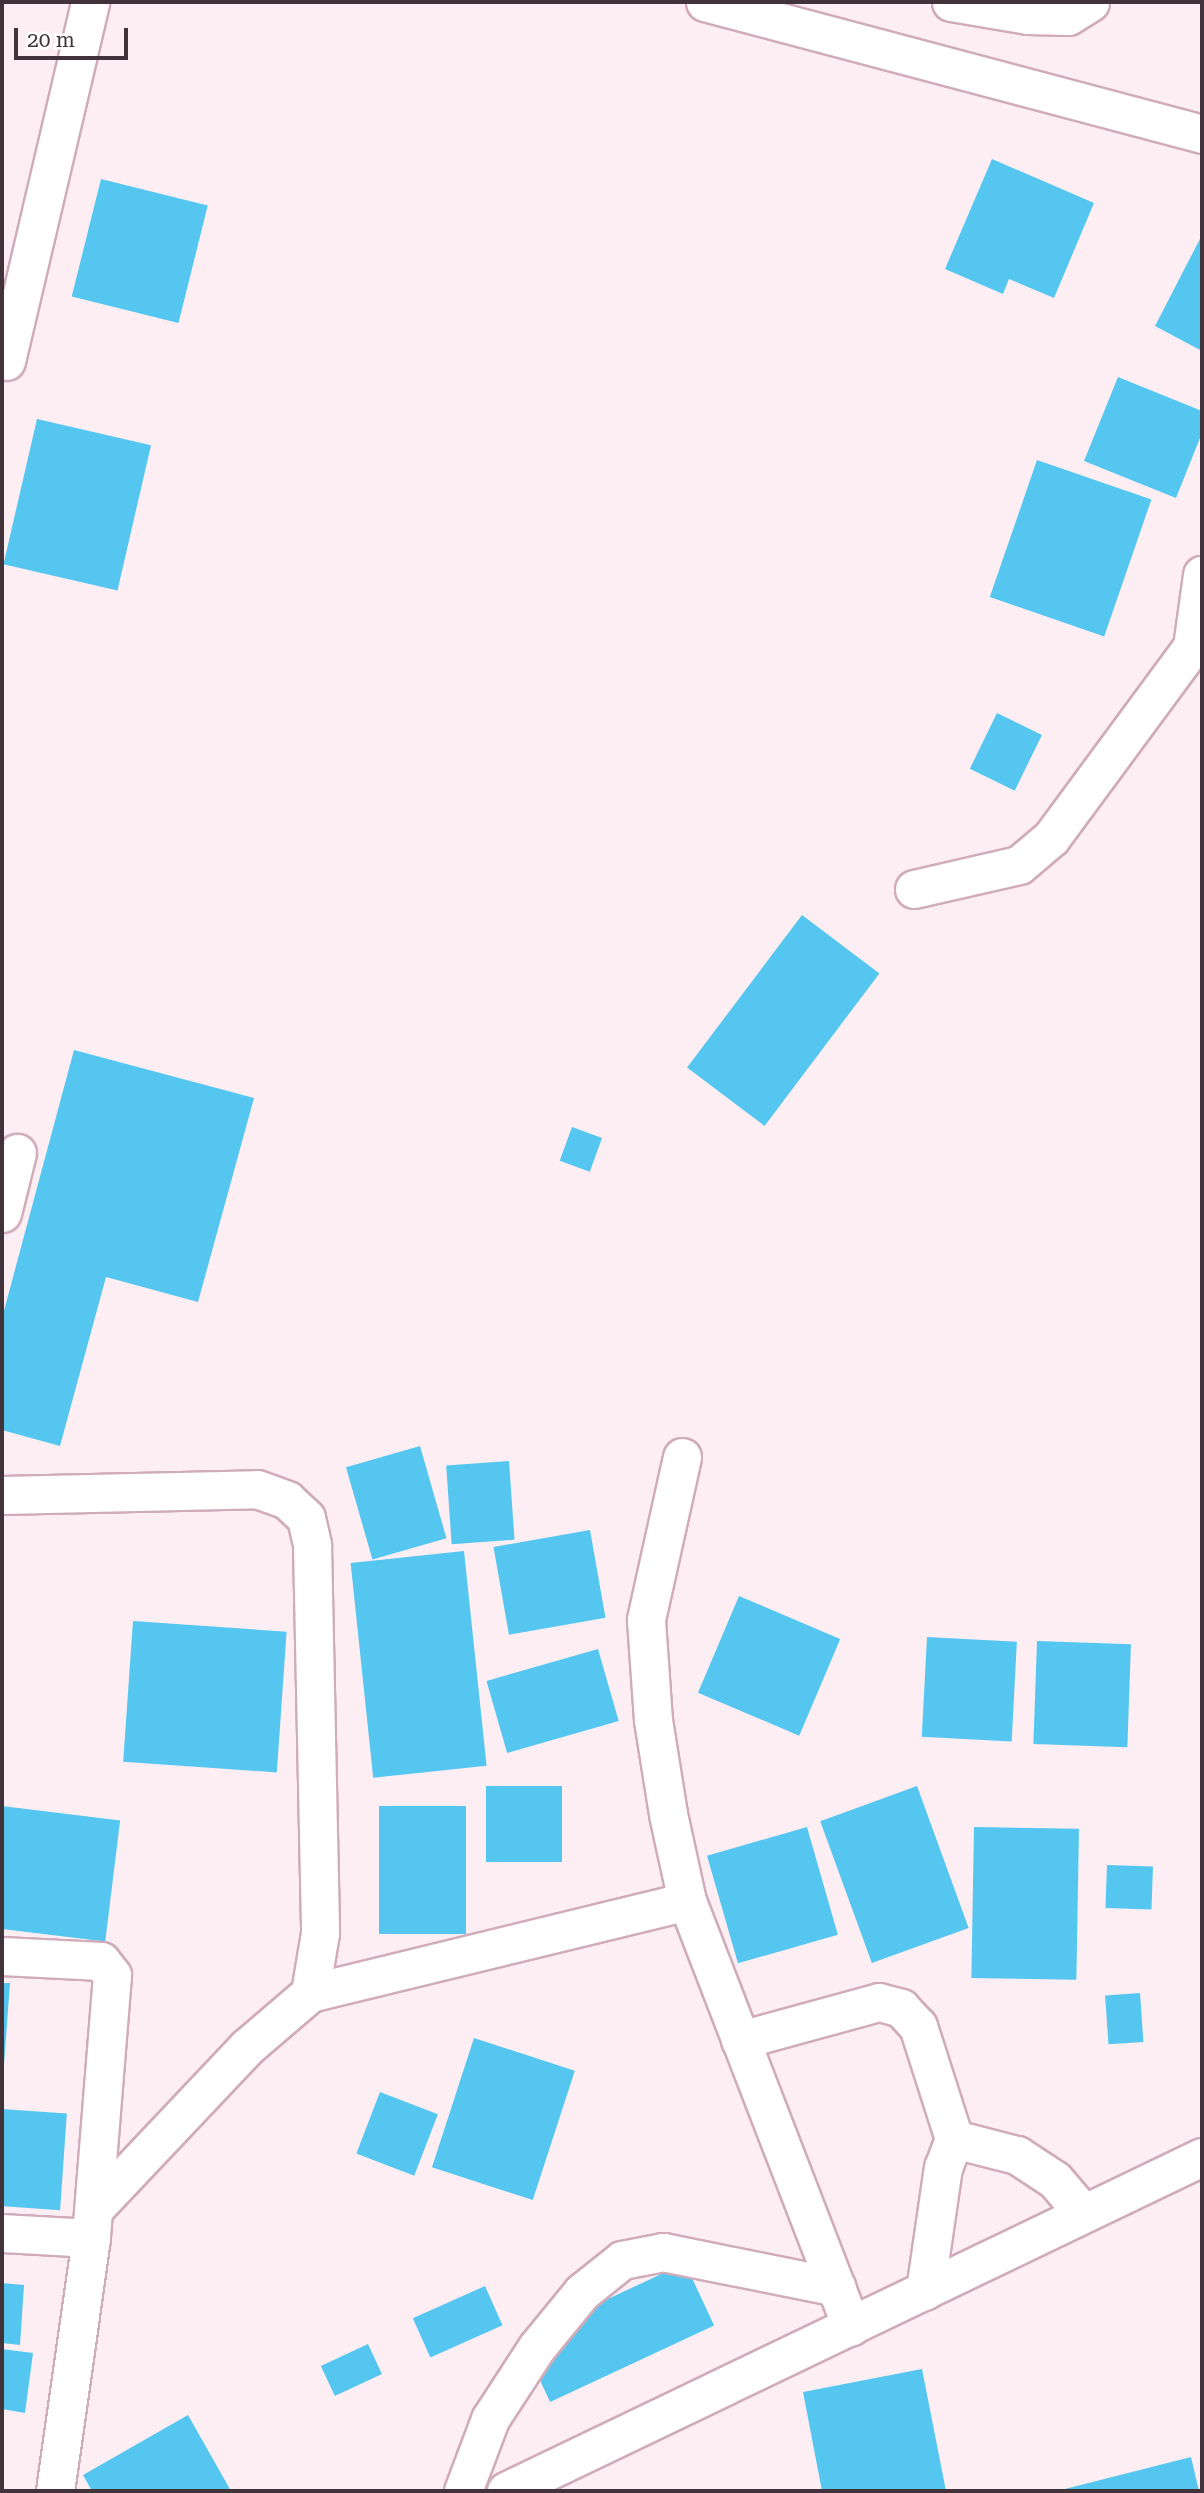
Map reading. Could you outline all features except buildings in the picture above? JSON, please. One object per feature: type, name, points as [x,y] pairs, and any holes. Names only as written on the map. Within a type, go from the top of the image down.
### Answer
[{"type":"street","points":[[6,361],[90,2]]},
{"type":"street","points":[[705,2],[1202,134]]},
{"type":"street","points":[[951,2],[1028,15],[1068,16],[1090,2]]},
{"type":"street","points":[[914,888],[1019,865],[1052,838],[1192,647],[1202,575]]},
{"type":"street","points":[[2,1213],[17,1153]]},
{"type":"street","points":[[682,1457],[646,1620],[655,1733],[688,1901],[851,2327]]},
{"type":"street","points":[[2,1495],[257,1489],[286,1500],[306,1518],[312,1545],[320,1933],[310,1993]]},
{"type":"street","points":[[2,2233],[92,2223],[247,2047],[310,1993],[688,1901]]},
{"type":"street","points":[[2,1956],[101,1961],[112,1975],[92,2223],[55,2491]]},
{"type":"street","points":[[740,2040],[879,2002],[901,2008],[918,2026],[954,2139],[943,2167],[925,2291]]},
{"type":"street","points":[[954,2139],[1017,2155],[1055,2180],[1083,2213]]},
{"type":"street","points":[[506,2491],[1202,2157]]},
{"type":"street","points":[[463,2491],[490,2419],[537,2347],[582,2292],[622,2260],[663,2252],[836,2287]]}]
